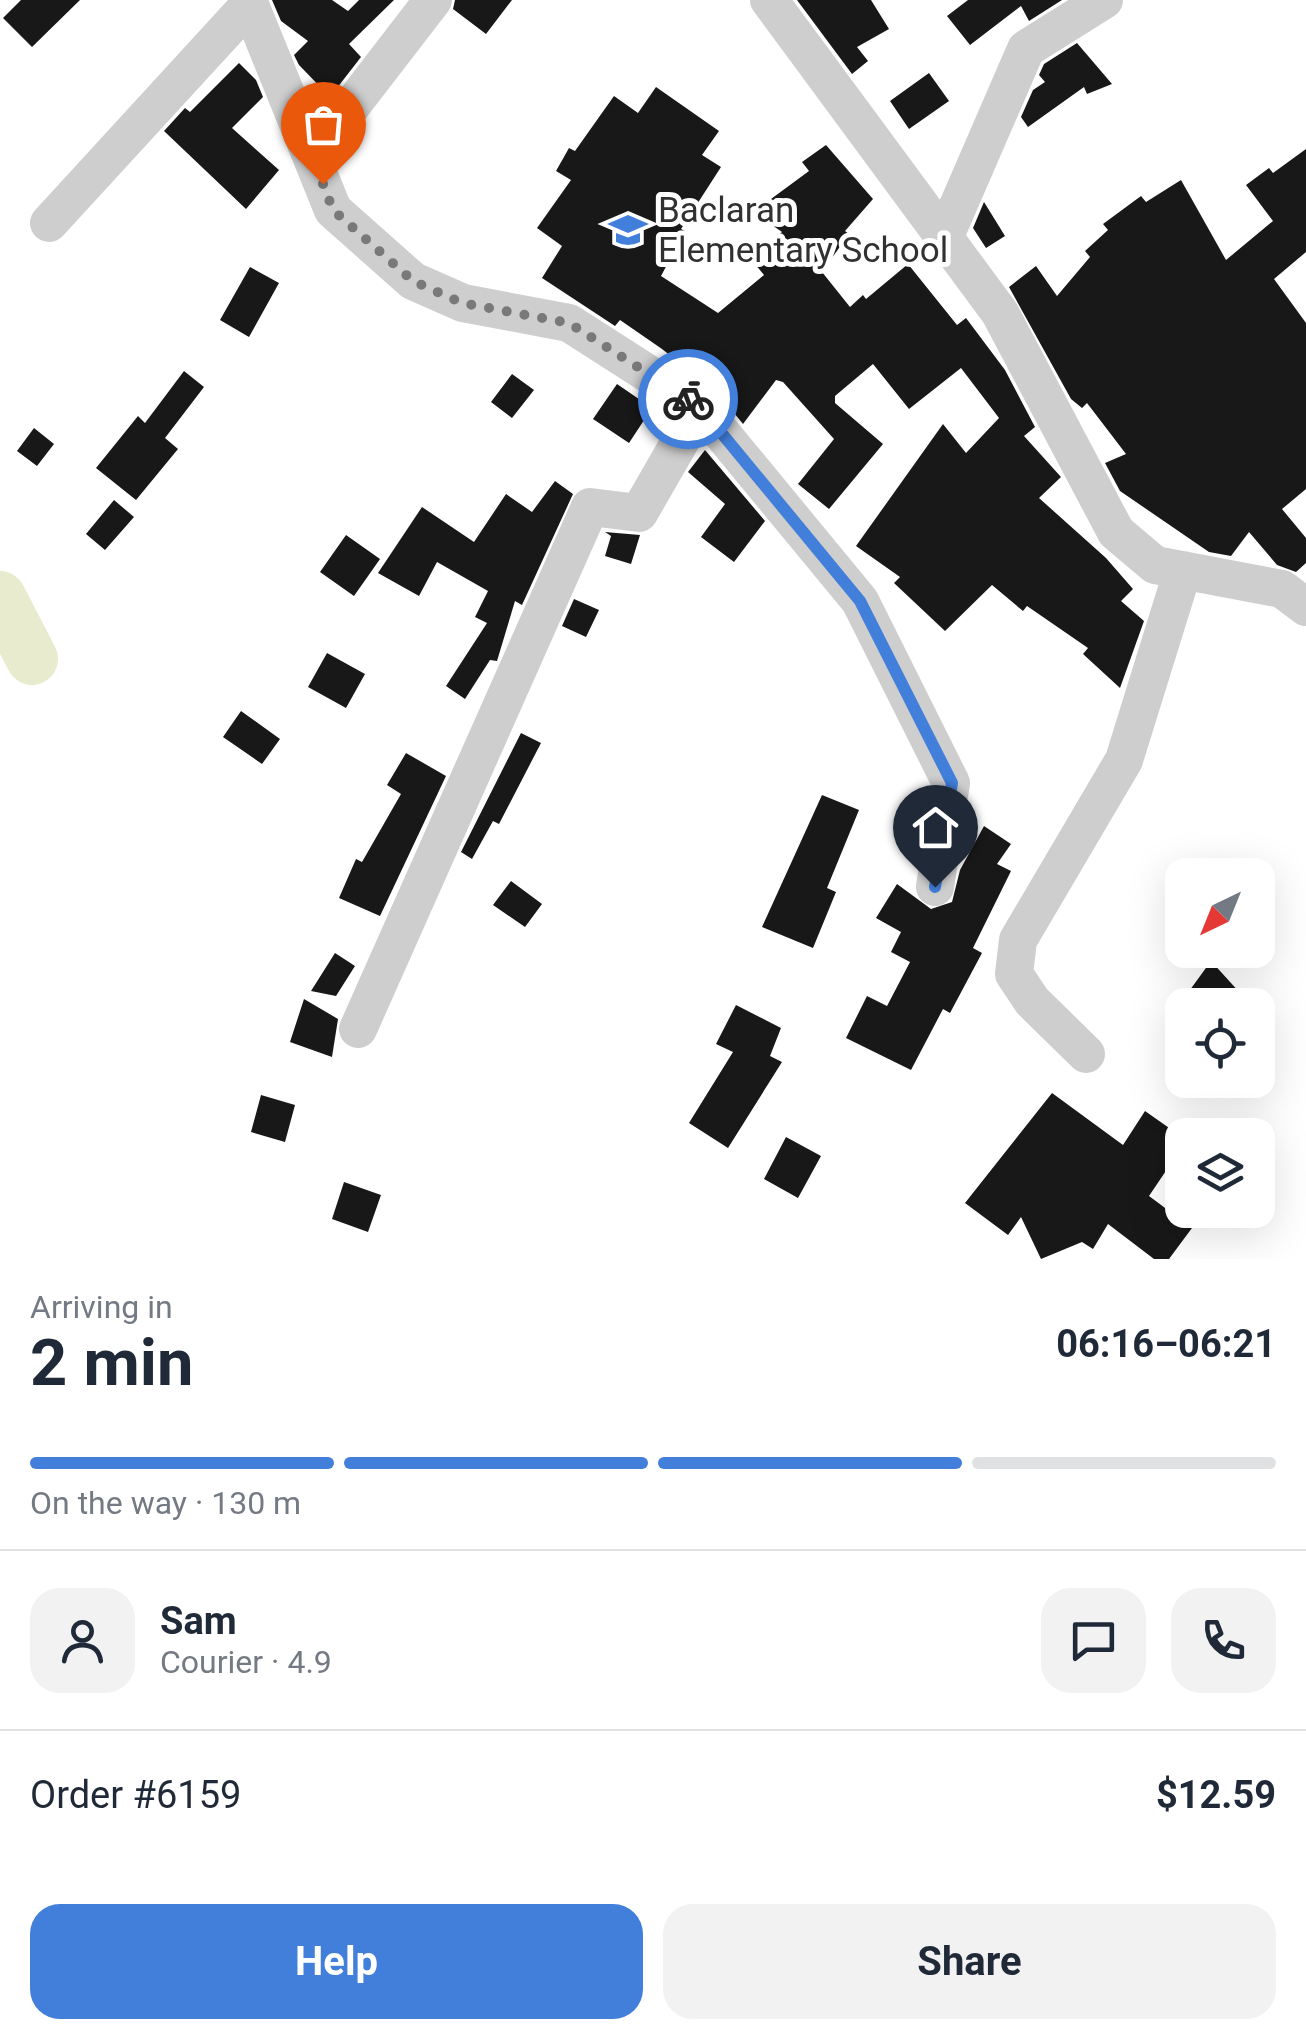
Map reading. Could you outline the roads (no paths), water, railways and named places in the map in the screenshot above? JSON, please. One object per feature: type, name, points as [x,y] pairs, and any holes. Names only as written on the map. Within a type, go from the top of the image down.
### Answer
[{"type":"street","points":[[312,157],[433,0]]},
{"type":"street","points":[[768,0],[1000,313],[1116,532],[1155,565],[1282,589],[1306,607]]},
{"type":"street","points":[[945,236],[1026,49],[1104,0]]},
{"type":"street","points":[[49,223],[249,2],[333,210],[413,281],[462,303],[569,323],[700,407],[860,601],[952,783],[935,887]]},
{"type":"street","points":[[358,1030],[590,507],[638,512],[700,407]]},
{"type":"street","points":[[1086,1054],[1032,1001],[1014,974],[1018,940],[1124,760],[1182,570]]},
{"type":"waterway","points":[[0,597],[32,659]]},
{"type":"place","name":"Baclaran Elementary School","points":[[628,230]]}]
